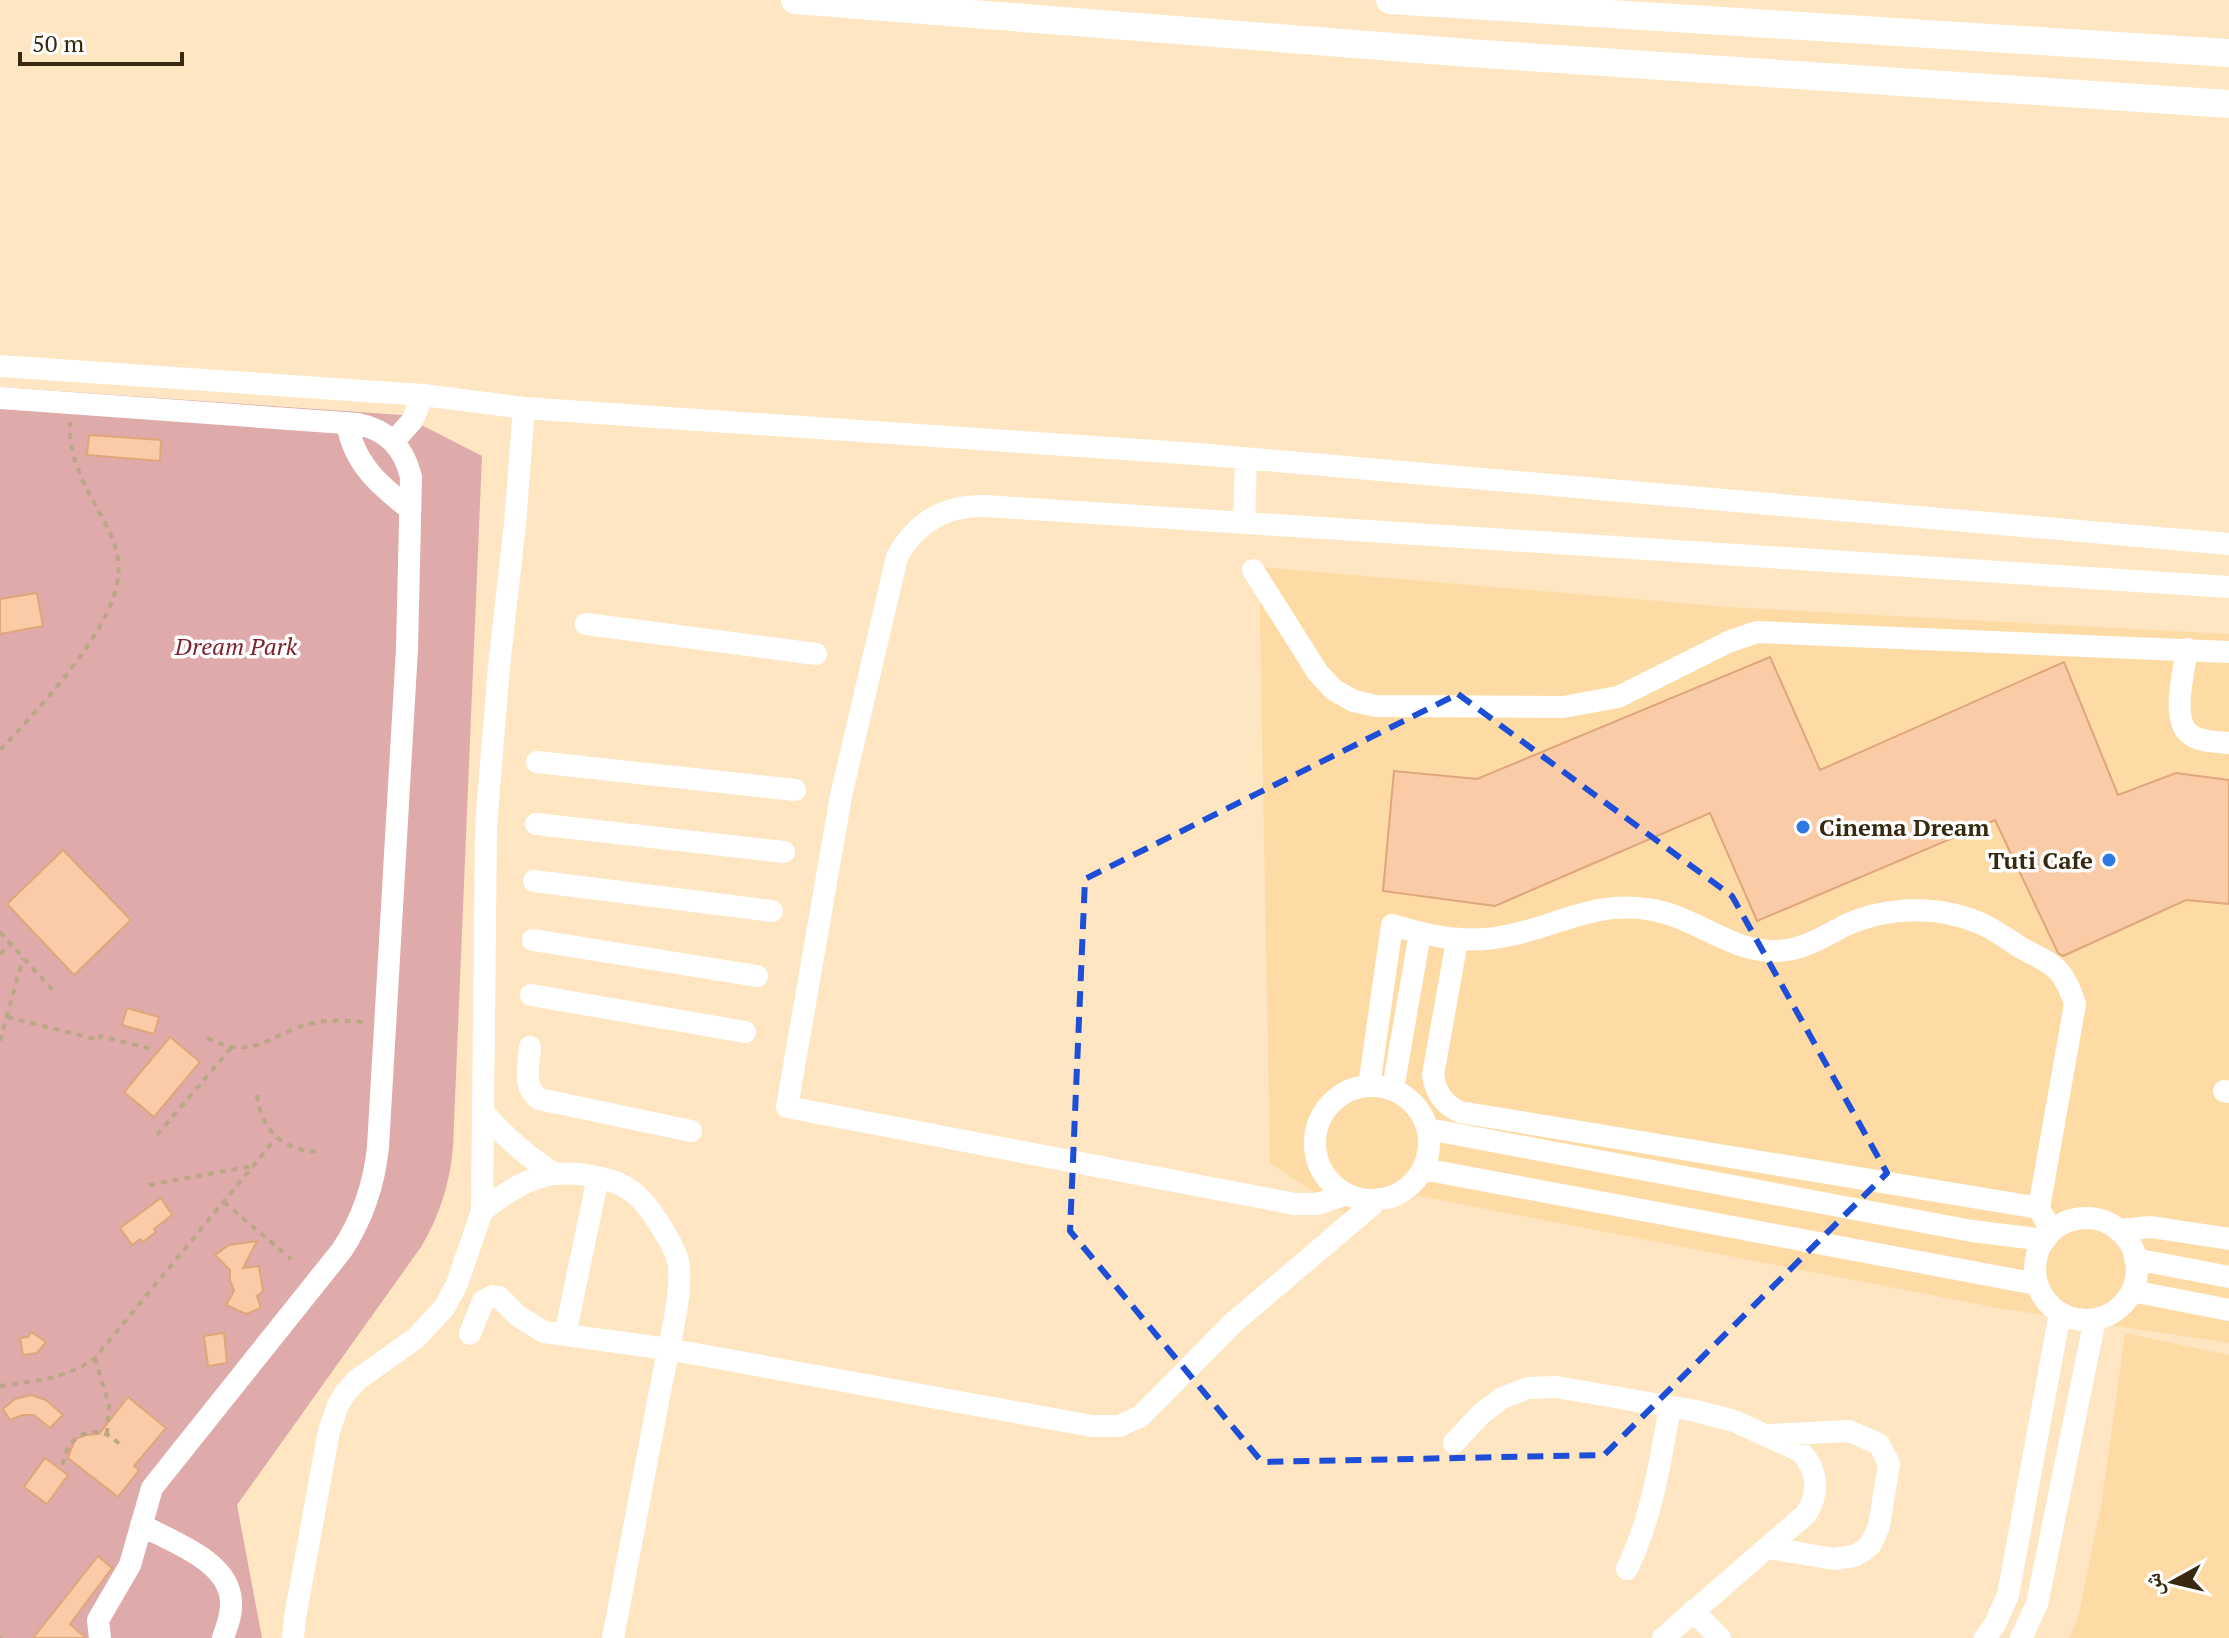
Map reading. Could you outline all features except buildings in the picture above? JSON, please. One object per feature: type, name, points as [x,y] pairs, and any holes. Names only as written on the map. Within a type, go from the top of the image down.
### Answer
[{"type":"main road","points":[[795,0],[1454,52],[2229,104]]},
{"type":"main road","points":[[1390,0],[2229,53]]},
{"type":"street","points":[[0,366],[423,395],[524,408],[1246,459],[2229,544]]},
{"type":"street","points":[[394,441],[412,421],[423,395]]},
{"type":"street","points":[[0,398],[371,427],[394,441],[408,464],[411,477],[407,649],[376,1169],[364,1210],[342,1250],[159,1478],[147,1500],[124,1578],[98,1620],[100,1638]]},
{"type":"street","points":[[293,1638],[326,1447],[338,1405],[357,1380],[416,1338],[444,1308],[457,1284],[482,1211],[486,827],[524,408]]},
{"type":"street","points":[[347,423],[355,453],[363,466],[410,509]]},
{"type":"street","points":[[1244,523],[1246,459]]},
{"type":"street","points":[[1347,1194],[1317,1204],[1295,1204],[787,1107],[841,796],[897,557],[904,543],[926,521],[969,506],[2229,587]]},
{"type":"street","points":[[1253,570],[1326,682],[1344,697],[1376,706],[1563,707],[1600,702],[1618,697],[1728,642],[1757,632],[2229,652]]},
{"type":"street","points":[[586,624],[816,654]]},
{"type":"street","points":[[2187,649],[2180,721],[2188,734],[2195,738],[2229,743]]},
{"type":"street","points":[[537,762],[795,790]]},
{"type":"street","points":[[536,824],[784,852]]},
{"type":"street","points":[[534,881],[772,911]]},
{"type":"street","points":[[1369,1086],[1392,925],[1457,941],[1508,936],[1584,912],[1625,907],[1666,912],[1697,924],[1728,942],[1763,951],[1799,948],[1851,923],[1893,912],[1936,911],[1980,923],[2044,958],[2054,966],[2070,989],[2075,1004],[2039,1208],[2049,1234]]},
{"type":"street","points":[[1393,1089],[1420,933]]},
{"type":"street","points":[[533,940],[757,976]]},
{"type":"street","points":[[1457,941],[1433,1075],[1445,1103],[1460,1112],[2039,1208]]},
{"type":"street","points":[[531,995],[745,1032]]},
{"type":"street","points":[[530,1047],[528,1086],[539,1099],[691,1131]]},
{"type":"street","points":[[1369,1086],[1393,1089],[1409,1099],[1421,1113],[1428,1129],[1428,1156],[1423,1169],[1412,1184],[1397,1194],[1379,1199],[1363,1199],[1347,1194],[1334,1185],[1317,1156],[1319,1123],[1326,1109],[1338,1097],[1353,1089],[1369,1086]]},
{"type":"street","points":[[483,1112],[515,1146],[553,1173]]},
{"type":"street","points":[[1428,1129],[1972,1231],[2049,1234],[2079,1219],[2106,1223],[2118,1230],[2129,1243],[2135,1259],[2136,1275],[2132,1291],[2123,1304],[2110,1314],[2083,1320],[2060,1313],[2050,1306],[2037,1284],[2035,1268],[2037,1253],[2049,1234]]},
{"type":"street","points":[[1423,1169],[2037,1284]]},
{"type":"street","points":[[482,1211],[520,1183],[553,1173],[572,1172],[598,1177],[619,1182],[636,1193],[647,1204],[674,1248],[679,1273],[668,1349],[613,1638]]},
{"type":"street","points":[[565,1335],[598,1177]]},
{"type":"street","points":[[470,1334],[480,1306],[493,1296],[499,1297],[530,1325],[544,1332],[668,1349],[1083,1425],[1119,1426],[1150,1409],[1233,1323],[1379,1199]]},
{"type":"street","points":[[2118,1230],[2151,1227],[2229,1239]]},
{"type":"street","points":[[2135,1259],[2229,1277]]},
{"type":"street","points":[[2132,1291],[2229,1310]]},
{"type":"street","points":[[1985,1638],[1999,1617],[2008,1595],[2060,1313]]},
{"type":"street","points":[[2021,1638],[2037,1604],[2095,1319]]},
{"type":"street","points":[[1454,1443],[1491,1405],[1502,1398],[1528,1388],[1556,1387],[1734,1421],[1800,1451],[1814,1470],[1816,1482],[1813,1504],[1806,1514],[1663,1638]]},
{"type":"street","points":[[1627,1569],[1639,1545],[1655,1493],[1670,1407]]},
{"type":"street","points":[[1768,1435],[1849,1431],[1879,1444],[1889,1464],[1879,1526],[1871,1544],[1863,1551],[1854,1556],[1834,1559],[1769,1548]]},
{"type":"street","points":[[141,1525],[207,1561],[221,1573],[232,1607],[223,1638]]},
{"type":"street","points":[[1693,1611],[1720,1638]]},
{"type":"path","points":[[0,750],[74,664],[105,615],[117,586],[118,554],[71,454],[70,420],[74,403]]},
{"type":"path","points":[[0,932],[56,994]]},
{"type":"path","points":[[0,954],[11,944]]},
{"type":"path","points":[[1,1037],[23,958]]},
{"type":"path","points":[[7,1017],[99,1040],[100,1036],[151,1049]]},
{"type":"path","points":[[207,1038],[231,1048],[253,1047],[316,1022],[383,1023]]},
{"type":"path","points":[[157,1135],[231,1048]]},
{"type":"path","points":[[257,1095],[262,1119],[276,1138],[297,1150],[321,1152]]},
{"type":"path","points":[[0,1386],[54,1378],[95,1358],[276,1138]]},
{"type":"path","points":[[149,1185],[254,1165]]},
{"type":"path","points":[[224,1202],[291,1259]]},
{"type":"path","points":[[95,1358],[109,1405],[107,1434]]},
{"type":"path","points":[[63,1465],[67,1447],[89,1431],[107,1434],[121,1446]]},
{"type":"highlighted area","points":[[1458,694],[1732,896],[1887,1173],[1604,1455],[1262,1462],[1070,1231],[1085,879]]},
{"type":"shaded area","points":[[1259,567],[1728,607],[2229,634],[2229,1343],[1998,1308],[1419,1196],[1359,1222],[1270,1163]]},
{"type":"shaded area","points":[[2125,1333],[2229,1355],[2229,1638],[2069,1638],[2078,1618],[2102,1501]]},
{"type":"green space","name":"Dream Park","points":[[0,387],[402,415],[482,456],[453,1146],[449,1173],[439,1211],[421,1247],[237,1505],[262,1638],[0,1638]]},
{"type":"place","name":"Cinema Dream","points":[[1803,827]]},
{"type":"place","name":"Tuti Cafe","points":[[2109,860]]}]
